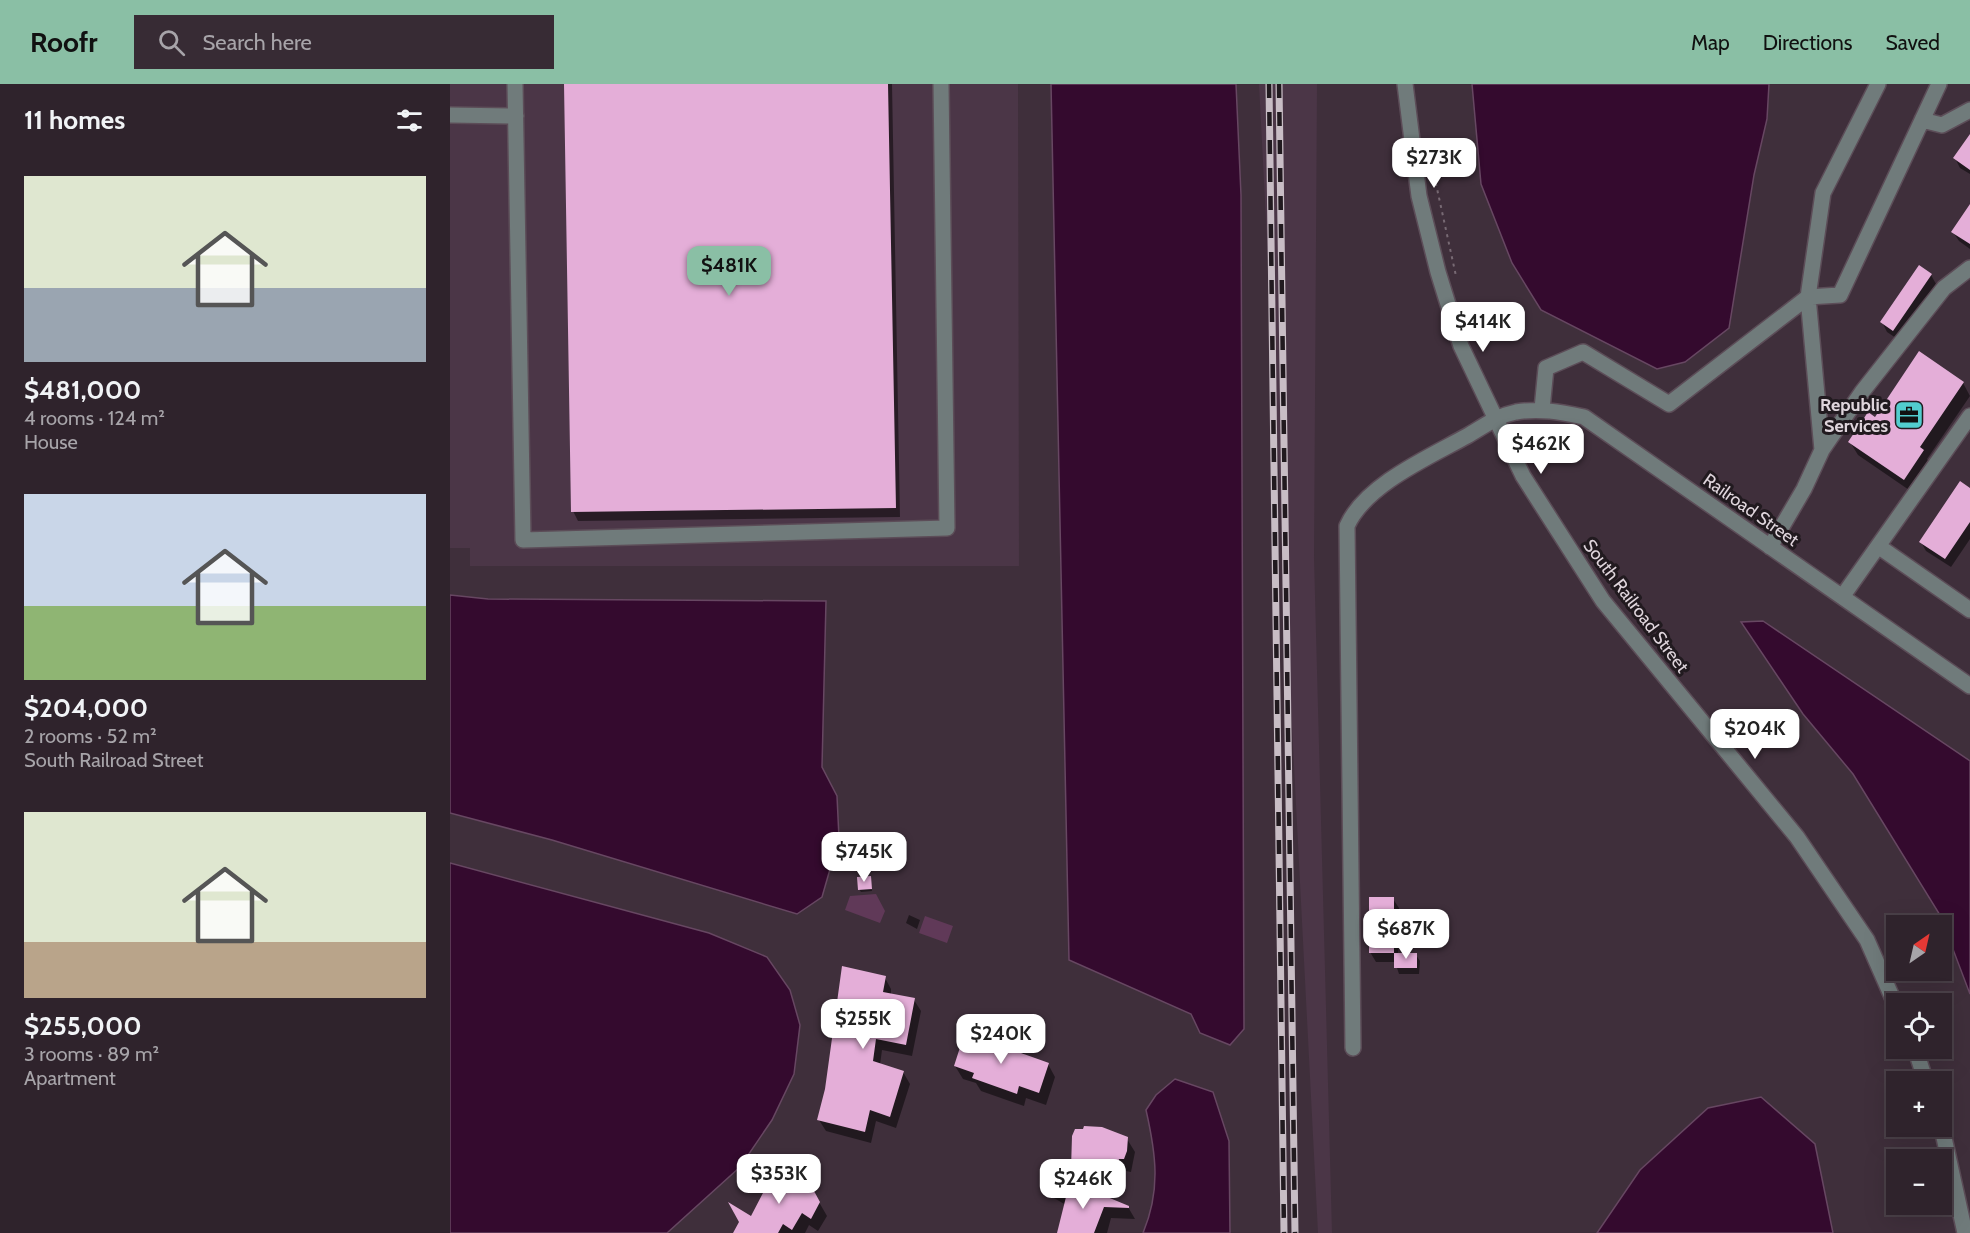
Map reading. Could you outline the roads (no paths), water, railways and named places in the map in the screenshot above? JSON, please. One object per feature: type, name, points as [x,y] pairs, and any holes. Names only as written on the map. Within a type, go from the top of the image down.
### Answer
[{"type":"street","points":[[515,84],[523,540],[947,528],[941,84]]},
{"type":"street","name":"South Railroad Street","points":[[1406,84],[1419,196],[1438,272],[1461,346],[1523,477],[1597,592],[1797,837],[1867,940],[1890,993]]},
{"type":"street","points":[[1822,450],[1808,297],[1823,193],[1878,84]]},
{"type":"street","points":[[1542,409],[1546,368],[1583,352],[1669,404],[1808,297],[1840,294],[1939,84]]},
{"type":"street","points":[[1922,120],[1942,125],[1970,110]]},
{"type":"street","points":[[450,115],[516,116]]},
{"type":"street","points":[[1770,547],[1783,529],[1822,450],[1862,392],[1944,288],[1968,272]]},
{"type":"street","name":"Railroad Street","points":[[1353,1048],[1347,526],[1353,512],[1423,459],[1495,418],[1514,412],[1542,409],[1584,417],[1970,686]]},
{"type":"street","points":[[1842,597],[1968,425]]},
{"type":"street","points":[[1878,546],[1970,610]]},
{"type":"street","points":[[1944,1137],[1965,1233]]},
{"type":"railway","points":[[1269,84],[1284,1233]]},
{"type":"railway","points":[[1279,84],[1295,1233]]},
{"type":"place","name":"Republic Services","points":[[1909,415]]}]
